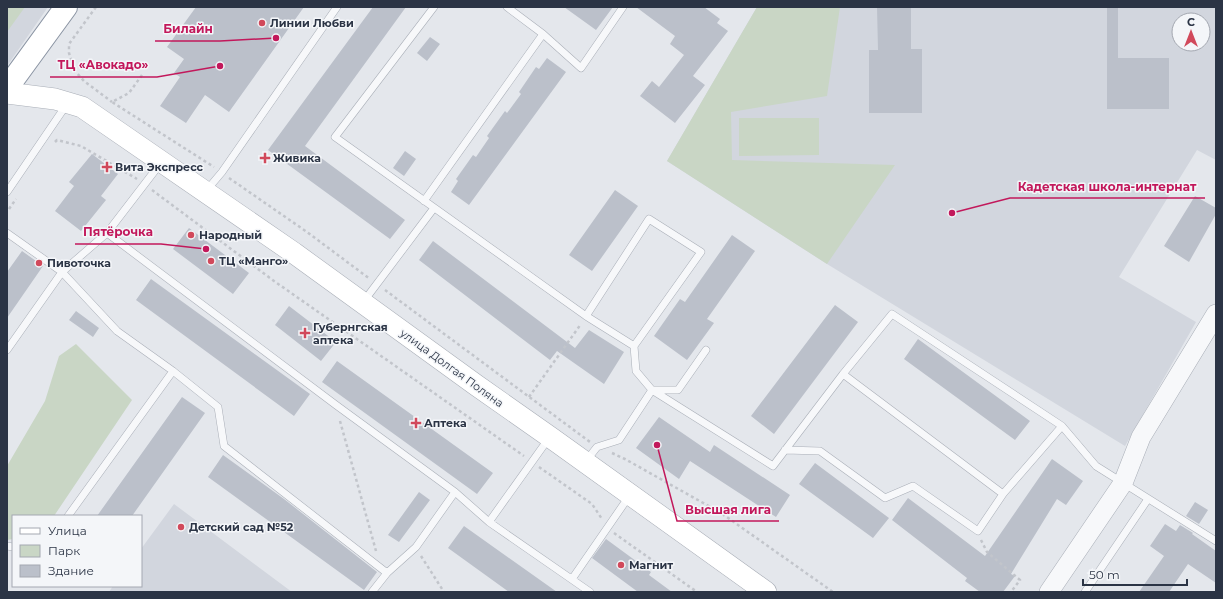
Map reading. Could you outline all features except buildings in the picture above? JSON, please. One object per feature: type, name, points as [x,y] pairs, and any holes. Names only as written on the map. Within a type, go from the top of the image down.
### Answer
[{"type":"highway","points":[[7,88],[66,7]]},
{"type":"main road","name":"улица Долгая Поляна","points":[[7,93],[55,99],[82,107],[294,253],[550,437],[591,455],[630,495],[766,592]]},
{"type":"street","points":[[1049,592],[1123,483],[1141,437],[1216,314]]},
{"type":"lane","points":[[205,192],[222,172],[337,7]]},
{"type":"lane","points":[[434,7],[335,137],[586,316],[634,346]]},
{"type":"lane","points":[[507,7],[543,34],[581,68],[623,7]]},
{"type":"lane","points":[[424,201],[543,34]]},
{"type":"lane","points":[[7,192],[68,103]]},
{"type":"lane","points":[[7,350],[62,272],[107,233],[161,162]]},
{"type":"lane","points":[[362,303],[434,208]]},
{"type":"lane","points":[[586,316],[649,219],[701,252],[634,346],[636,371],[652,390],[773,466],[843,374],[892,314],[1062,426],[1096,466],[1216,541]]},
{"type":"lane","points":[[7,233],[62,272],[117,331],[173,371],[218,408],[224,446],[387,573]]},
{"type":"lane","points":[[107,233],[336,405],[455,492],[489,522],[590,592]]},
{"type":"lane","points":[[652,390],[678,390],[706,350]]},
{"type":"lane","points":[[69,515],[173,371]]},
{"type":"lane","points":[[843,374],[1003,494]]},
{"type":"lane","points":[[591,455],[619,440],[652,390]]},
{"type":"lane","points":[[785,450],[820,452],[886,498],[913,486],[978,531],[1003,494],[1062,426]]},
{"type":"lane","points":[[489,522],[550,437]]},
{"type":"lane","points":[[372,592],[387,573],[416,547],[455,492]]},
{"type":"lane","points":[[572,579],[630,495]]},
{"type":"lane","points":[[1085,592],[1148,499]]},
{"type":"path","points":[[96,7],[69,44],[69,52],[75,71],[84,81],[112,102],[222,172],[307,232],[528,397],[591,455],[625,459],[721,513],[833,592]]},
{"type":"path","points":[[112,102],[129,93],[142,75]]},
{"type":"path","points":[[52,146],[57,140],[81,146],[144,184],[274,281],[592,504],[608,528],[697,592]]},
{"type":"path","points":[[8,209],[17,197]]},
{"type":"path","points":[[528,397],[586,316]]},
{"type":"path","points":[[336,405],[380,567]]},
{"type":"path","points":[[978,531],[987,552],[1020,580],[1012,592]]},
{"type":"path","points":[[416,547],[444,592]]},
{"type":"shaded area","points":[[7,7],[48,7],[7,66]]},
{"type":"shaded area","points":[[757,7],[1216,7],[1216,160],[1197,150],[1119,277],[1196,322],[1125,446],[827,264],[667,161]]},
{"type":"shaded area","name":"Детский сад №52","points":[[174,504],[292,592],[109,592],[112,587],[142,587],[142,548]]},
{"type":"green space","points":[[7,7],[25,7],[7,32]]},
{"type":"green space","points":[[757,7],[840,7],[827,96],[731,112],[732,160],[895,165],[827,264],[667,161]]},
{"type":"green space","points":[[739,118],[819,118],[819,155],[739,156]]},
{"type":"green space","points":[[76,344],[132,400],[55,515],[12,515],[12,539],[7,540],[7,466],[45,401],[59,356]]},
{"type":"place","name":"Линии Любви","points":[[262,23]]},
{"type":"place","name":"Билайн","points":[[276,38]]},
{"type":"place","name":"ТЦ «Авокадо»","points":[[220,66]]},
{"type":"place","name":"Живика","points":[[265,158]]},
{"type":"place","name":"Вита Экспресс","points":[[107,167]]},
{"type":"place","name":"Кадетская школа-интернат","points":[[952,213]]},
{"type":"place","name":"Народный","points":[[191,235]]},
{"type":"place","name":"Пятёрочка","points":[[206,249]]},
{"type":"place","name":"ТЦ «Манго»","points":[[211,261]]},
{"type":"place","name":"Пивоточка","points":[[39,263]]},
{"type":"place","name":"Губернгская аптека","points":[[305,333]]},
{"type":"place","name":"Аптека","points":[[416,423]]},
{"type":"place","name":"Высшая лига","points":[[657,445]]},
{"type":"place","name":"Детский сад №52","points":[[181,527]]},
{"type":"place","name":"Магнит","points":[[621,565]]}]
